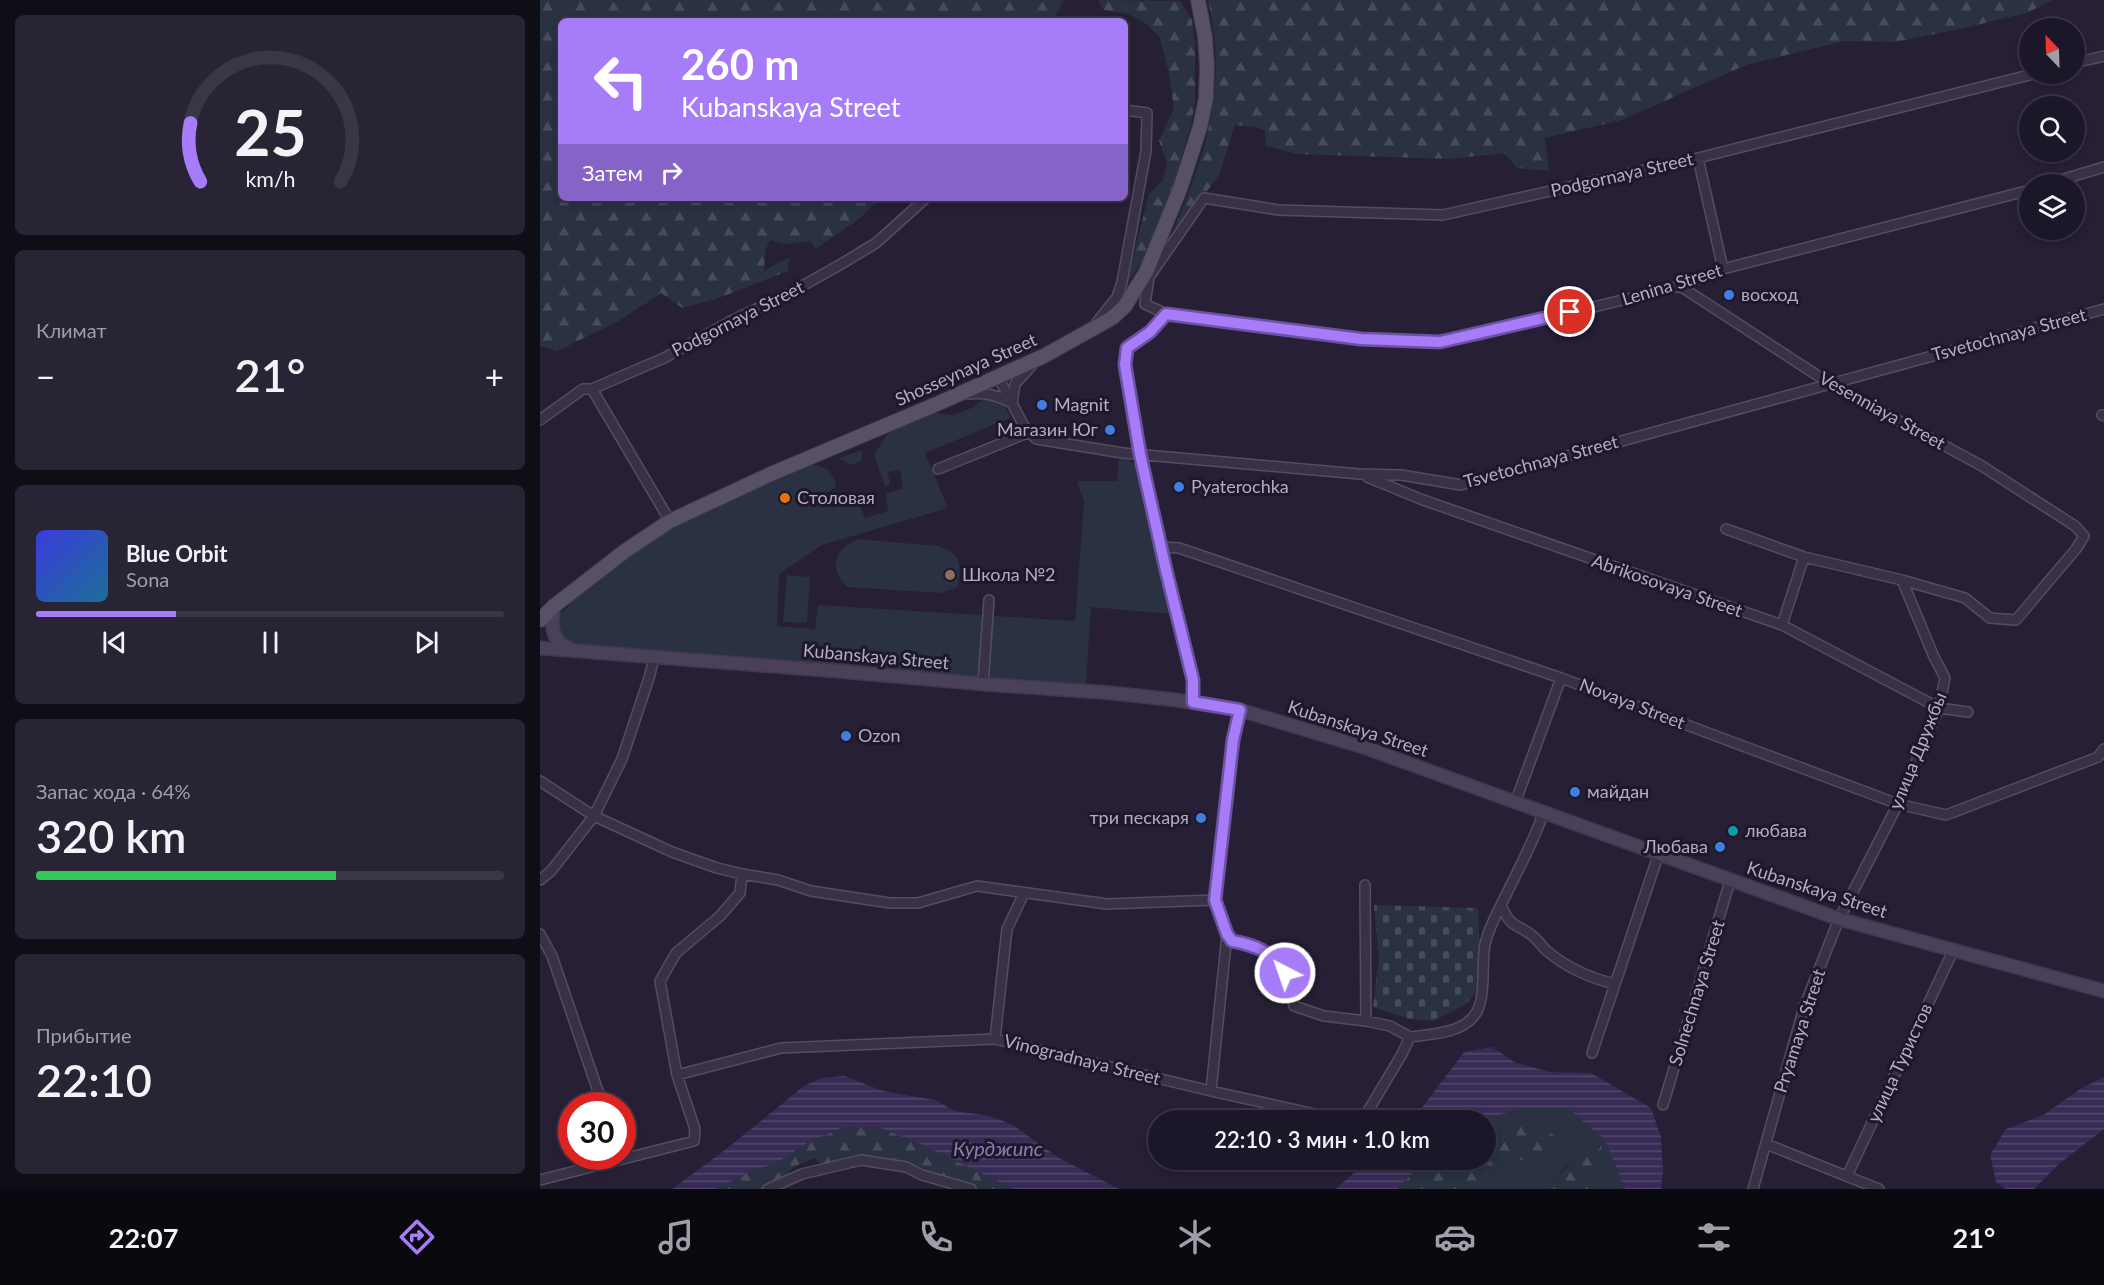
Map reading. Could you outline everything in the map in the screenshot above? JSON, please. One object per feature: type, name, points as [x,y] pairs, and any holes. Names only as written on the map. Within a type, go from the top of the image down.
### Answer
[{"type":"main road","name":"Shosseynaya Street","points":[[540,620],[554,606],[624,551],[670,521],[763,477],[1044,356],[1112,318],[1125,306],[1146,272],[1180,189],[1200,127],[1206,98],[1208,66],[1198,0]]},
{"type":"main road","points":[[554,606],[551,622],[553,634],[560,644],[571,650]]},
{"type":"main road","points":[[540,638],[571,650]]},
{"type":"main road","points":[[540,648],[571,650]]},
{"type":"main road","name":"Kubanskaya Street","points":[[571,650],[1112,693],[1240,710],[1363,747],[1543,814],[1659,853],[1730,881],[1839,919],[2104,991]]},
{"type":"street","points":[[2085,60],[2104,56]]},
{"type":"street","name":"Podgornaya Street","points":[[1166,314],[1144,304],[1149,277],[1204,198],[1279,210],[1443,214],[1698,158],[2019,78]]},
{"type":"street","points":[[1091,330],[1118,297],[1146,151],[1147,113],[1128,110]]},
{"type":"street","points":[[1698,158],[1724,269]]},
{"type":"street","points":[[2081,174],[2104,167]]},
{"type":"street","name":"Lenina Street","points":[[1166,314],[1361,339],[1440,342],[1680,286],[1724,269],[2019,193]]},
{"type":"street","name":"Podgornaya Street","points":[[540,420],[583,388],[592,389],[664,358],[843,263],[876,243],[923,201]]},
{"type":"street","name":"Vesenniaya Street","points":[[1680,286],[1829,383],[1982,466],[2074,526],[2084,537],[2016,621],[1990,618],[1965,598],[1902,580]]},
{"type":"street","name":"Tsvetochnaya Street","points":[[1030,432],[1036,439],[1123,453],[1359,474],[1401,475],[1461,485],[2104,309]]},
{"type":"street","points":[[1166,314],[1150,332],[1127,348],[1125,365],[1140,454],[1193,680],[1193,702]]},
{"type":"street","points":[[1012,404],[1015,384],[1029,367],[1044,356]]},
{"type":"street","points":[[938,470],[1030,432],[1024,426],[998,377]]},
{"type":"street","points":[[592,389],[670,521]]},
{"type":"street","points":[[956,395],[984,393],[1012,404]]},
{"type":"street","name":"Abrikosovaya Street","points":[[1359,474],[1467,516],[1782,625],[1939,708],[1968,712]]},
{"type":"street","points":[[1726,529],[1804,557],[1902,580]]},
{"type":"street","name":"Novaya Street","points":[[1161,547],[1179,548],[1561,678],[1898,804],[1946,815],[2098,757],[2104,749]]},
{"type":"street","points":[[1782,625],[1804,557]]},
{"type":"street","name":"улица Дружбы","points":[[1839,919],[1898,804],[1939,708],[1945,678],[1902,580]]},
{"type":"street","points":[[983,684],[990,600]]},
{"type":"street","points":[[540,880],[551,871],[594,816],[622,759],[650,678],[654,658]]},
{"type":"street","points":[[1515,803],[1561,678]]},
{"type":"street","points":[[1240,710],[1233,740],[1215,900],[1227,934],[1232,941],[1250,944],[1265,951],[1279,963],[1291,984],[1294,1006],[1324,1016],[1390,1026],[1410,1036],[1443,1033],[1460,1027],[1474,1016],[1480,1001],[1484,947],[1489,929],[1532,842],[1543,814]]},
{"type":"street","points":[[540,782],[594,816],[672,852],[742,874],[778,880],[811,891],[891,903],[918,903],[977,886],[1107,904],[1215,900]]},
{"type":"street","points":[[1592,1053],[1659,853]]},
{"type":"street","points":[[636,1154],[694,1141],[695,1129],[677,1075],[660,981],[676,952],[720,916],[740,893],[742,874]]},
{"type":"street","name":"Solnechnaya Street","points":[[1663,1105],[1730,881]]},
{"type":"street","points":[[1365,885],[1366,1021]]},
{"type":"street","points":[[995,1039],[1007,929],[1024,893]]},
{"type":"street","points":[[1501,905],[1511,923],[1533,936],[1546,950],[1592,978],[1615,984]]},
{"type":"street","name":"Pryamaya Street","points":[[1753,1189],[1804,1007],[1839,919]]},
{"type":"street","points":[[540,934],[552,956],[598,1092]]},
{"type":"street","points":[[1211,1091],[1227,934]]},
{"type":"street","name":"улица Туристов","points":[[1847,1176],[1953,951]]},
{"type":"street","name":"Vinogradnaya Street","points":[[1369,1110],[1402,1054],[1410,1036]]},
{"type":"street","name":"Vinogradnaya Street","points":[[677,1075],[781,1048],[995,1039],[1298,1110]]},
{"type":"street","points":[[1766,1144],[1879,1189]]},
{"type":"street","points":[[768,1189],[802,1174],[861,1160],[906,1167],[922,1176],[970,1189]]},
{"type":"street","points":[[540,1179],[573,1170]]},
{"type":"green space","points":[[540,0],[1064,0],[1055,18],[558,18],[558,201],[879,201],[860,218],[816,249],[811,241],[786,244],[770,240],[765,251],[764,271],[791,258],[788,271],[716,299],[682,308],[661,293],[617,322],[557,351],[540,346]]},
{"type":"green space","points":[[1098,0],[1180,1],[1192,20],[1195,43],[1195,102],[1191,125],[1166,209],[1147,254],[1126,285],[1149,194],[1163,180],[1167,163],[1159,141],[1174,108],[1160,38],[1148,25],[1128,14],[1104,10]]},
{"type":"green space","points":[[1208,0],[2054,0],[2026,13],[1960,29],[1895,42],[1844,41],[1746,65],[1622,120],[1545,138],[1549,171],[1517,168],[1505,153],[1449,159],[1297,154],[1266,146],[1265,130],[1235,125],[1219,175],[1168,243],[1202,154],[1214,95],[1216,64],[1214,33]]},
{"type":"green space","points":[[987,399],[1002,404],[1010,418],[925,453],[948,508],[822,545],[779,574],[777,626],[815,629],[818,605],[1075,621],[1084,502],[1077,481],[1117,481],[1119,459],[1129,460],[1138,466],[1171,614],[1091,607],[1086,685],[572,645],[561,640],[555,619],[569,606],[577,594],[595,579],[674,526],[808,465],[823,468],[834,477],[836,487],[826,493],[833,508],[857,499],[865,518],[888,511],[886,493],[903,489],[900,470],[888,472],[890,485],[885,486],[874,455],[891,428],[928,412],[951,415],[959,413]]},
{"type":"green space","points":[[863,450],[860,462],[851,465],[839,458]]},
{"type":"green space","points":[[857,539],[937,546],[945,549],[958,560],[960,572],[957,587],[941,593],[847,587],[837,573],[836,560],[843,549]]},
{"type":"green space","points":[[787,575],[810,577],[807,623],[783,622]]},
{"type":"green space","points":[[1374,905],[1478,908],[1480,954],[1475,993],[1465,1005],[1433,1021],[1410,1019],[1373,1007],[1379,958]]},
{"type":"green space","points":[[1525,1108],[1567,1108],[1605,1140],[1625,1189],[1603,1189],[1593,1164],[1601,1152],[1592,1145],[1566,1166],[1551,1183],[1552,1189],[1482,1189],[1503,1159],[1514,1158],[1527,1162],[1512,1143],[1496,1138],[1496,1116]]},
{"type":"green space","points":[[1517,1126],[1542,1127],[1557,1137],[1560,1149],[1550,1157],[1534,1153],[1527,1162],[1514,1158],[1503,1159],[1490,1180],[1482,1189],[1397,1189],[1415,1170],[1496,1170],[1496,1138],[1511,1142]]},
{"type":"green space","points":[[844,1127],[878,1127],[923,1145],[1014,1189],[975,1189],[907,1164],[822,1165],[815,1158],[789,1171],[790,1176],[762,1189],[715,1189],[752,1171],[777,1163],[807,1143]]},
{"type":"green space","points":[[1602,1144],[1601,1152],[1593,1164],[1603,1189],[1552,1189],[1551,1183],[1579,1154],[1592,1145]]},
{"type":"water","points":[[1492,1047],[1514,1062],[1550,1072],[1591,1073],[1651,1108],[1661,1137],[1663,1171],[1661,1189],[1625,1189],[1605,1140],[1567,1108],[1525,1108],[1496,1116],[1496,1110],[1420,1110],[1464,1052]]},
{"type":"water","name":"Курджипс","points":[[845,1076],[883,1091],[935,1100],[955,1111],[990,1116],[1013,1125],[1059,1158],[1119,1189],[1014,1189],[923,1145],[878,1127],[844,1127],[807,1143],[777,1163],[752,1171],[715,1189],[672,1189],[725,1150],[804,1086],[821,1078]]},
{"type":"water","points":[[2104,1077],[2104,1129],[2059,1164],[2034,1189],[2006,1189],[1996,1182],[1990,1155],[2006,1129],[2043,1115],[2082,1088]]},
{"type":"water","points":[[1357,1170],[1415,1170],[1397,1189],[1336,1189]]},
{"type":"place","name":"восход","points":[[1729,295]]},
{"type":"place","name":"Magnit","points":[[1042,405]]},
{"type":"place","name":"Магазин Юг","points":[[1110,430]]},
{"type":"place","name":"Pyaterochka","points":[[1179,487]]},
{"type":"place","name":"Столовая","points":[[785,498]]},
{"type":"place","name":"Школа №2","points":[[950,575]]},
{"type":"place","name":"Ozon","points":[[846,736]]},
{"type":"place","name":"майдан","points":[[1575,792]]},
{"type":"place","name":"три пескаря","points":[[1201,818]]},
{"type":"place","name":"любава","points":[[1733,831]]},
{"type":"place","name":"Любава","points":[[1720,847]]},
{"type":"route","points":[[1285,973],[1279,963],[1265,951],[1250,944],[1232,941],[1227,934],[1215,900],[1233,740],[1240,710],[1193,702],[1193,680],[1140,454],[1125,365],[1127,348],[1150,332],[1166,314],[1361,339],[1440,342],[1570,312]]}]
